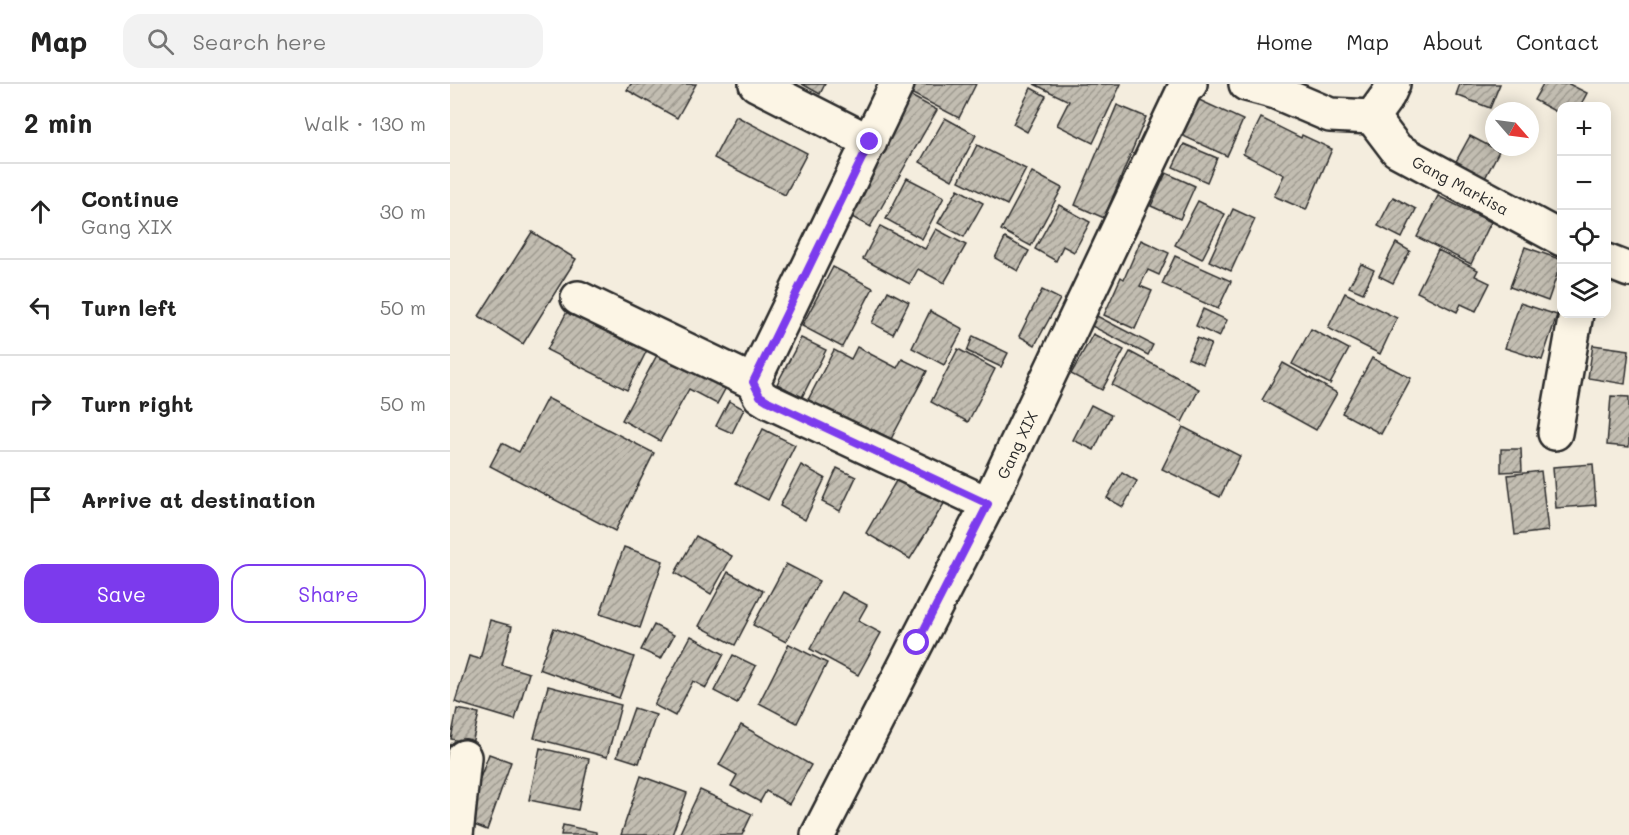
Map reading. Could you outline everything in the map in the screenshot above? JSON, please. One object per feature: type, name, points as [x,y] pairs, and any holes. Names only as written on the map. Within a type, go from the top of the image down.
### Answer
[{"type":"street","points":[[756,84],[870,142]]},
{"type":"street","points":[[753,382],[897,84]]},
{"type":"street","points":[[1246,84],[1276,92],[1330,115],[1372,117],[1393,84]]},
{"type":"street","name":"Gang XIX","points":[[818,835],[988,504],[1183,85]]},
{"type":"street","name":"Gang Markisa","points":[[1372,117],[1397,150],[1557,235]]},
{"type":"street","points":[[1611,263],[1629,270]]},
{"type":"street","points":[[578,298],[753,382],[760,396],[768,401],[988,504]]},
{"type":"street","points":[[1555,433],[1575,318]]},
{"type":"street","points":[[456,835],[464,757]]},
{"type":"building","points":[[631,84],[696,84],[677,118],[627,90]]},
{"type":"building","points":[[802,84],[825,84],[820,94]]},
{"type":"building","points":[[906,84],[976,84],[959,118],[903,89]]},
{"type":"building","points":[[1034,84],[1121,84],[1093,143],[1057,125],[1069,101]]},
{"type":"building","points":[[1460,84],[1500,84],[1492,102],[1485,102],[1485,106],[1456,95]]},
{"type":"building","points":[[1543,84],[1569,84],[1587,93],[1582,102],[1557,102],[1557,112],[1534,100]]},
{"type":"building","points":[[1031,88],[1046,96],[1027,132],[1013,124]]},
{"type":"building","points":[[909,95],[937,110],[870,227],[843,212]]},
{"type":"building","points":[[1197,99],[1243,120],[1227,156],[1181,135]]},
{"type":"building","points":[[1117,105],[1146,117],[1104,218],[1075,205]]},
{"type":"building","points":[[736,116],[807,153],[785,195],[714,158]]},
{"type":"building","points":[[945,118],[976,135],[952,180],[920,162]]},
{"type":"building","points":[[1261,118],[1301,138],[1302,135],[1332,149],[1306,210],[1274,196],[1284,175],[1243,154]]},
{"type":"building","points":[[1470,136],[1485,144],[1485,156],[1496,156],[1483,182],[1453,167]]},
{"type":"building","points":[[1184,144],[1217,158],[1207,182],[1173,167]]},
{"type":"building","points":[[977,145],[1026,169],[1007,205],[959,181]]},
{"type":"building","points":[[1032,172],[1062,188],[1031,246],[1001,230]]},
{"type":"building","points":[[1166,173],[1195,186],[1180,219],[1151,206]]},
{"type":"building","points":[[907,178],[944,197],[922,239],[886,219]]},
{"type":"building","points":[[958,189],[983,203],[964,237],[938,223]]},
{"type":"building","points":[[1438,196],[1491,222],[1471,264],[1417,237]]},
{"type":"building","points":[[1393,197],[1416,209],[1402,238],[1378,226]]},
{"type":"building","points":[[1198,201],[1225,214],[1202,259],[1175,245]]},
{"type":"building","points":[[1059,205],[1090,222],[1074,252],[1063,246],[1056,261],[1035,249]]},
{"type":"building","points":[[1233,209],[1255,219],[1231,271],[1209,261]]},
{"type":"building","points":[[880,226],[925,249],[936,229],[966,245],[944,283],[918,269],[910,284],[863,259]]},
{"type":"building","points":[[532,232],[576,259],[523,344],[479,316]]},
{"type":"building","points":[[1005,238],[1029,251],[1018,271],[995,258]]},
{"type":"building","points":[[1141,240],[1169,253],[1159,275],[1148,270],[1140,286],[1152,291],[1135,329],[1104,315],[1121,277],[1124,279]]},
{"type":"building","points":[[1396,243],[1410,251],[1393,283],[1379,276]]},
{"type":"building","points":[[1525,247],[1557,258],[1557,275],[1548,301],[1510,287]]},
{"type":"building","points":[[1438,250],[1478,270],[1475,276],[1490,283],[1476,311],[1461,304],[1457,312],[1417,292]]},
{"type":"building","points":[[1175,256],[1231,281],[1218,309],[1162,284]]},
{"type":"building","points":[[1361,264],[1374,270],[1363,293],[1349,287]]},
{"type":"building","points":[[833,267],[873,288],[842,347],[802,326]]},
{"type":"building","points":[[1042,290],[1060,299],[1035,345],[1019,336]]},
{"type":"building","points":[[888,291],[909,302],[893,334],[872,323]]},
{"type":"building","points":[[1345,293],[1397,318],[1380,354],[1328,328]]},
{"type":"building","points":[[1520,303],[1557,315],[1542,360],[1505,348]]},
{"type":"building","points":[[569,308],[648,348],[627,390],[547,350]]},
{"type":"building","points":[[1203,309],[1227,320],[1219,337],[1196,326]]},
{"type":"building","points":[[930,311],[963,329],[944,365],[912,348]]},
{"type":"building","points":[[1089,312],[1153,345],[1148,355],[1084,322]]},
{"type":"building","points":[[1311,329],[1349,349],[1330,384],[1292,364]]},
{"type":"building","points":[[1093,334],[1124,350],[1102,390],[1071,374]]},
{"type":"building","points":[[973,336],[1008,353],[1001,367],[967,351]]},
{"type":"building","points":[[801,338],[826,350],[802,397],[777,384]]},
{"type":"building","points":[[1197,338],[1211,344],[1202,364],[1188,358]]},
{"type":"building","points":[[663,344],[730,380],[717,404],[689,389],[660,441],[622,420]]},
{"type":"building","points":[[1593,345],[1629,350],[1625,384],[1588,378]]},
{"type":"building","points":[[857,347],[897,368],[902,359],[927,371],[891,439],[874,430],[872,433],[808,400],[834,350],[851,359]]},
{"type":"building","points":[[958,349],[995,369],[968,422],[931,402]]},
{"type":"building","points":[[1130,352],[1199,389],[1182,422],[1112,385]]},
{"type":"building","points":[[1372,358],[1411,378],[1381,434],[1342,413]]},
{"type":"building","points":[[1283,363],[1337,393],[1316,430],[1262,400]]},
{"type":"building","points":[[1611,396],[1629,397],[1629,447],[1607,445]]},
{"type":"building","points":[[547,398],[654,453],[615,531],[490,466],[502,443],[519,452]]},
{"type":"building","points":[[729,401],[744,409],[732,433],[716,426]]},
{"type":"building","points":[[1091,405],[1111,415],[1094,450],[1073,440]]},
{"type":"building","points":[[1183,427],[1240,456],[1220,497],[1162,469]]},
{"type":"building","points":[[763,429],[795,445],[768,500],[736,483]]},
{"type":"building","points":[[1501,449],[1521,449],[1522,471],[1501,472]]},
{"type":"building","points":[[1593,464],[1596,505],[1556,508],[1553,467]]},
{"type":"building","points":[[801,465],[825,478],[805,520],[780,506]]},
{"type":"building","points":[[837,468],[856,477],[840,511],[822,502]]},
{"type":"building","points":[[1541,471],[1548,531],[1515,535],[1508,475]]},
{"type":"building","points":[[1122,472],[1137,481],[1123,507],[1107,498]]},
{"type":"building","points":[[900,474],[945,502],[910,559],[866,533]]},
{"type":"building","points":[[696,536],[732,556],[711,594],[675,573]]},
{"type":"building","points":[[624,547],[663,561],[640,628],[600,614]]},
{"type":"building","points":[[786,564],[819,581],[786,642],[753,625]]},
{"type":"building","points":[[728,572],[763,591],[735,645],[699,626]]},
{"type":"building","points":[[842,592],[867,605],[858,621],[881,633],[858,675],[810,649]]},
{"type":"building","points":[[490,620],[512,626],[502,665],[529,673],[515,720],[455,702],[469,656],[480,659]]},
{"type":"building","points":[[654,625],[674,635],[661,659],[641,650]]},
{"type":"building","points":[[554,628],[634,657],[619,698],[539,669]]},
{"type":"building","points":[[691,636],[724,654],[706,688],[693,681],[675,716],[654,705]]},
{"type":"building","points":[[789,644],[827,663],[797,723],[759,703]]},
{"type":"building","points":[[733,655],[756,666],[737,703],[714,691]]},
{"type":"building","points":[[548,686],[621,705],[607,757],[534,738]]},
{"type":"building","points":[[634,708],[656,715],[639,763],[617,756]]},
{"type":"building","points":[[457,709],[479,713],[472,744],[451,739]]},
{"type":"building","points":[[741,725],[811,765],[789,804],[766,791],[760,802],[731,786],[737,775],[719,765]]},
{"type":"building","points":[[540,748],[589,759],[578,810],[529,800]]},
{"type":"building","points":[[489,754],[511,762],[487,830],[464,821]]},
{"type":"building","points":[[641,776],[687,793],[672,835],[621,835]]},
{"type":"building","points":[[700,790],[752,814],[742,835],[679,835]]},
{"type":"building","points":[[563,825],[596,832],[596,835],[561,835]]},
{"type":"route","points":[[870,142],[753,382],[760,396],[768,401],[988,504],[917,643]]}]
